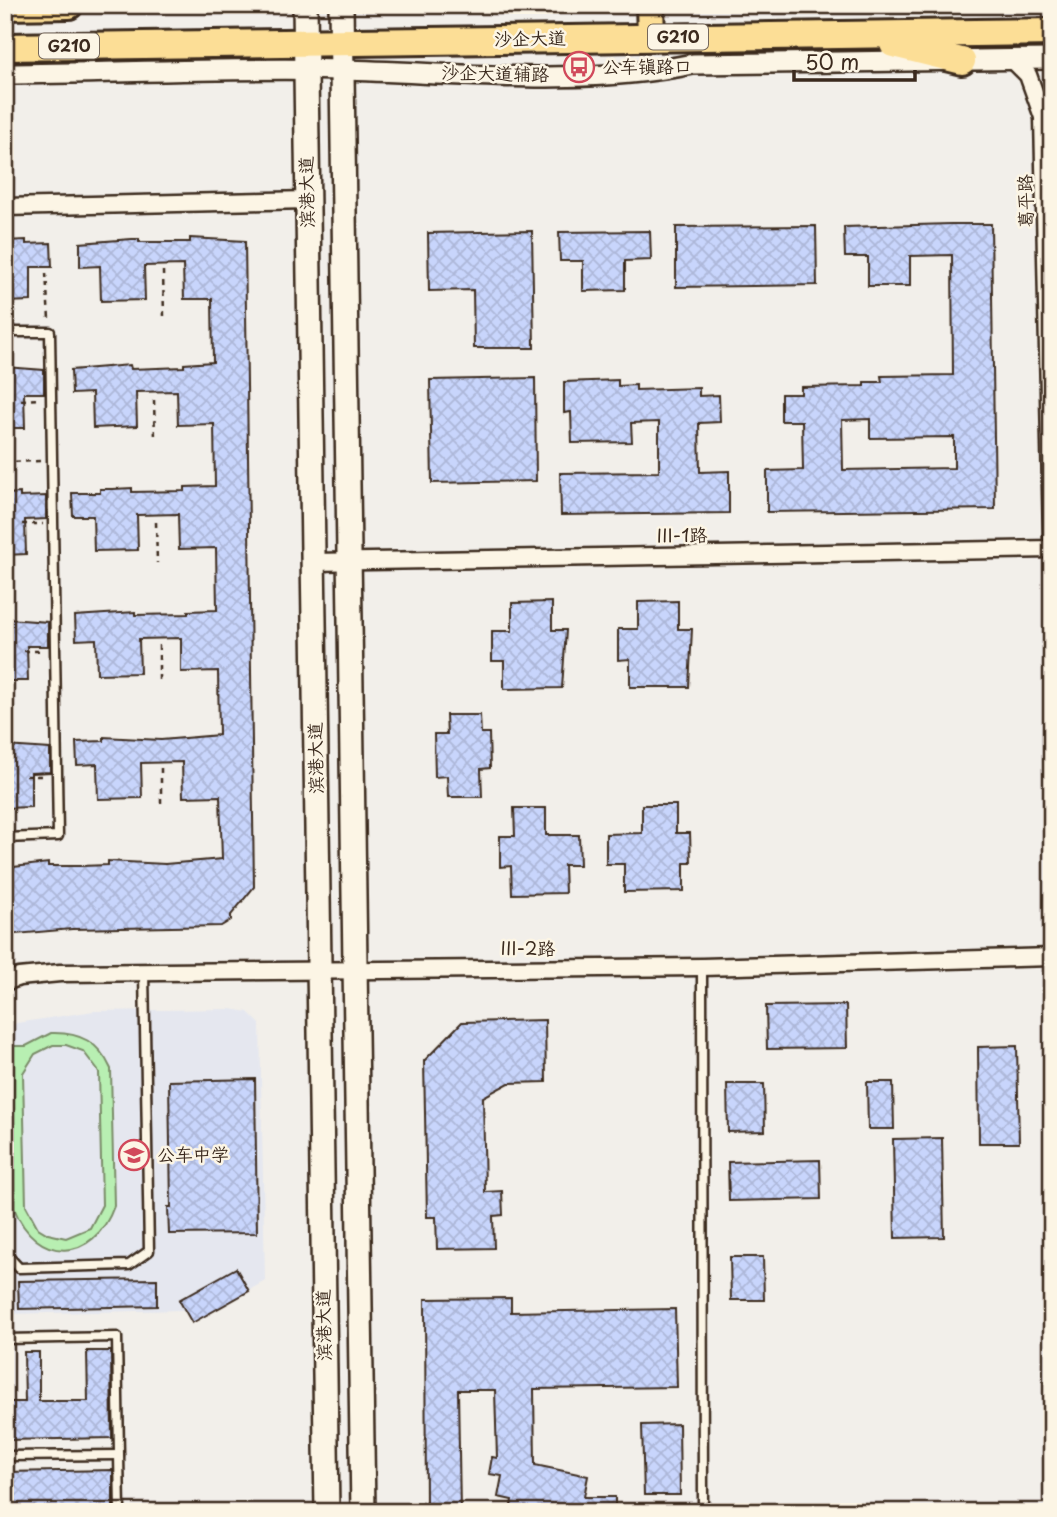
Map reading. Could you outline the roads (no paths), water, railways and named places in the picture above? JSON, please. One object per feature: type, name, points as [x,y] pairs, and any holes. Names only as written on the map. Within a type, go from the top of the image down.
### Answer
[{"type":"highway","points":[[5,6],[69,5]]},
{"type":"highway","points":[[650,5],[650,37]]},
{"type":"highway","name":"沙企大道","points":[[5,47],[1052,32]]},
{"type":"highway","points":[[854,34],[962,61]]},
{"type":"main road","name":"滨港大道","points":[[304,5],[327,1512]]},
{"type":"main road","name":"滨港大道","points":[[341,5],[363,1512]]},
{"type":"street","name":"沙企大道辅路","points":[[5,74],[342,69],[503,76],[648,74],[693,64],[1052,59]]},
{"type":"street","name":"葛平路","points":[[1013,60],[1028,75],[1044,117],[1052,537]]},
{"type":"street","name":"葛平路","points":[[1044,117],[1052,95]]},
{"type":"street","points":[[5,207],[307,200]]},
{"type":"street","name":"III-1路","points":[[313,562],[1052,549]]},
{"type":"street","name":"III-2路","points":[[5,982],[19,977],[60,973],[319,968],[702,967],[1052,957]]},
{"type":"lane","points":[[5,332],[50,332],[58,836],[5,838]]},
{"type":"lane","points":[[702,967],[703,1512]]},
{"type":"lane","points":[[5,1253],[19,1268],[129,1265],[149,1251],[144,972]]},
{"type":"lane","points":[[5,1339],[117,1337],[120,1512]]},
{"type":"lane","points":[[5,1457],[119,1455]]},
{"type":"place","name":"公车镇路口","points":[[579,67]]},
{"type":"place","name":"公车中学","points":[[134,1155]]}]
